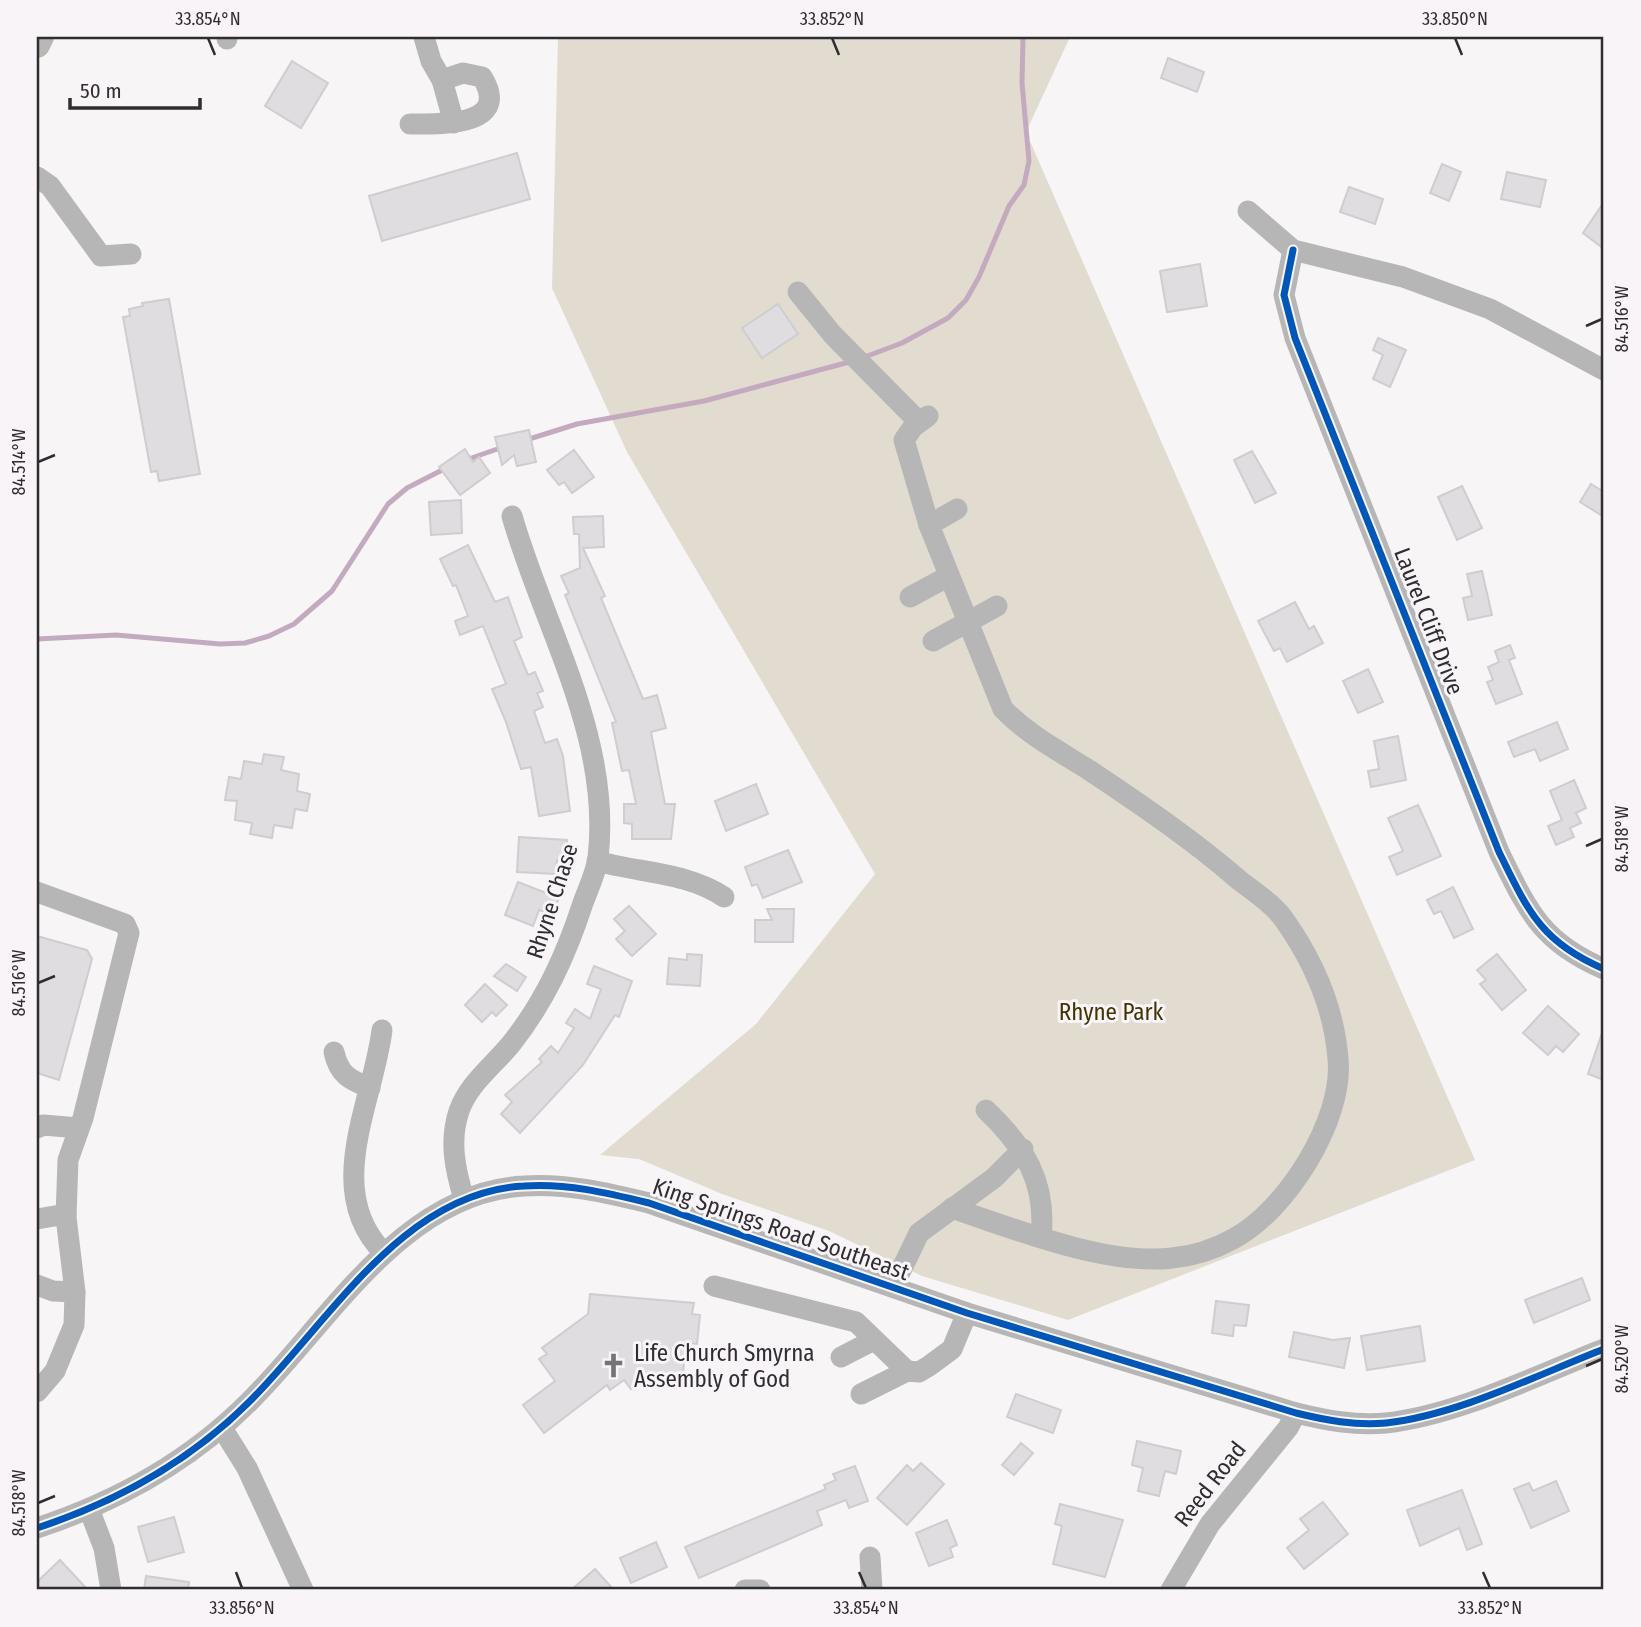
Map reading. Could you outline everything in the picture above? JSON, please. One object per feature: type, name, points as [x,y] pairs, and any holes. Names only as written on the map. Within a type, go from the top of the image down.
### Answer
[{"type":"main road","points":[[37,45],[41,37]]},
{"type":"street","points":[[424,37],[431,61],[442,80],[454,122]]},
{"type":"street","points":[[410,124],[454,122],[480,116],[486,110],[489,97],[486,83],[476,73],[463,72],[442,80]]},
{"type":"street","points":[[37,177],[50,186],[101,256],[131,254]]},
{"type":"street","points":[[1248,211],[1293,250],[1403,277],[1490,309],[1604,370]]},
{"type":"street","name":"Laurel Cliff Drive","points":[[1293,250],[1284,295],[1295,338],[1499,852],[1525,905],[1547,935],[1578,958],[1604,969]]},
{"type":"street","points":[[798,292],[832,334],[923,419],[904,440],[929,525],[1003,709],[1021,728],[1091,771],[1218,862],[1281,915],[1308,956],[1329,1003],[1339,1061],[1331,1114],[1310,1159],[1268,1212],[1234,1239],[1196,1254],[1148,1259],[1123,1257],[1041,1237],[952,1208]]},
{"type":"street","points":[[929,525],[957,509]]},
{"type":"street","name":"Rhyne Chase","points":[[464,1199],[454,1157],[453,1137],[464,1098],[510,1045],[543,998],[567,949],[597,861],[599,785],[589,738],[564,659],[526,564],[512,516]]},
{"type":"street","points":[[911,597],[948,576]]},
{"type":"street","points":[[933,641],[997,606]]},
{"type":"street","points":[[597,861],[688,881],[710,888],[723,897]]},
{"type":"street","points":[[37,892],[111,917],[128,928],[113,1004],[68,1160],[66,1214],[75,1292],[74,1325],[55,1371],[37,1392]]},
{"type":"street","points":[[382,1031],[378,1064],[353,1164],[355,1199],[363,1223],[384,1254]]},
{"type":"street","points":[[334,1052],[340,1072],[370,1088]]},
{"type":"street","points":[[986,1110],[1023,1149],[1035,1183],[1043,1220],[1041,1237]]},
{"type":"street","points":[[37,1128],[43,1125],[79,1128]]},
{"type":"street","points":[[893,1287],[919,1233],[994,1178],[1023,1149]]},
{"type":"street","name":"King Springs Road Southeast","points":[[37,1528],[89,1509],[151,1478],[222,1428],[272,1378],[384,1254],[429,1216],[464,1199],[523,1186],[598,1191],[700,1219],[967,1313],[1296,1413],[1348,1423],[1405,1420],[1443,1410],[1604,1349]]},
{"type":"street","points":[[37,1219],[66,1214]]},
{"type":"street","points":[[37,1285],[53,1291],[75,1292]]},
{"type":"street","points":[[713,1286],[856,1322],[907,1371]]},
{"type":"street","points":[[861,1394],[907,1371],[919,1372],[951,1349],[967,1313]]},
{"type":"street","points":[[841,1357],[874,1340]]},
{"type":"street","name":"Reed Road","points":[[1171,1590],[1210,1524],[1296,1413]]},
{"type":"street","points":[[222,1428],[247,1468],[303,1590]]},
{"type":"street","points":[[89,1509],[104,1548],[111,1590]]},
{"type":"street","points":[[870,1557],[872,1590]]},
{"type":"street","points":[[745,1590],[760,1590]]},
{"type":"green space","name":"Rhyne Park","points":[[558,37],[1070,37],[1026,132],[1475,1160],[1068,1320],[922,1276],[829,1231],[722,1194],[639,1159],[600,1155],[756,1024],[875,874],[627,452],[552,288]]},
{"type":"building","points":[[1168,58],[1204,72],[1197,92],[1161,78]]},
{"type":"building","points":[[292,61],[328,83],[301,128],[265,106]]},
{"type":"building","points":[[517,153],[530,199],[382,241],[369,196]]},
{"type":"building","points":[[1442,164],[1461,172],[1449,201],[1430,193]]},
{"type":"building","points":[[1507,172],[1546,180],[1540,207],[1501,199]]},
{"type":"building","points":[[1349,187],[1383,199],[1375,224],[1340,212]]},
{"type":"building","points":[[1604,202],[1604,249],[1583,233]]},
{"type":"building","points":[[1200,264],[1207,306],[1167,312],[1160,271]]},
{"type":"building","points":[[169,299],[200,474],[159,481],[157,471],[151,472],[123,317],[130,316],[129,309],[143,306],[142,303]]},
{"type":"building","points":[[778,304],[798,334],[762,358],[742,328]]},
{"type":"building","points":[[1378,338],[1406,350],[1390,387],[1373,379],[1383,355],[1373,350]]},
{"type":"building","points":[[529,430],[536,462],[517,466],[514,455],[502,465],[495,437]]},
{"type":"building","points":[[465,449],[473,462],[479,457],[490,473],[460,495],[439,467]]},
{"type":"building","points":[[574,450],[594,477],[572,493],[564,482],[559,485],[547,470]]},
{"type":"building","points":[[1252,451],[1276,493],[1255,503],[1234,460]]},
{"type":"building","points":[[1591,484],[1604,492],[1604,517],[1580,502]]},
{"type":"building","points":[[1462,486],[1482,528],[1457,540],[1438,497]]},
{"type":"building","points":[[461,500],[462,533],[431,535],[429,502]]},
{"type":"building","points":[[603,516],[604,547],[583,548],[605,596],[601,598],[643,699],[657,695],[666,728],[651,732],[665,804],[675,804],[671,839],[632,839],[632,824],[624,823],[624,804],[636,804],[629,770],[622,771],[612,723],[616,722],[565,595],[569,593],[561,576],[580,568],[579,534],[574,534],[573,517]]},
{"type":"building","points":[[468,545],[495,602],[508,597],[522,637],[514,641],[528,675],[535,672],[543,691],[537,693],[543,707],[534,711],[545,743],[557,739],[563,756],[570,811],[539,816],[531,767],[521,769],[492,689],[506,684],[483,626],[460,635],[455,621],[468,616],[456,585],[453,586],[440,559]]},
{"type":"building","points":[[1482,571],[1492,615],[1468,620],[1463,598],[1472,596],[1467,574]]},
{"type":"building","points":[[1295,602],[1309,629],[1314,626],[1323,643],[1287,662],[1280,648],[1274,651],[1258,621]]},
{"type":"building","points":[[1510,645],[1515,658],[1509,660],[1522,694],[1496,704],[1487,682],[1493,680],[1488,667],[1499,662],[1495,651]]},
{"type":"building","points":[[1368,669],[1383,702],[1358,713],[1343,681]]},
{"type":"building","points":[[1557,722],[1568,749],[1540,761],[1535,749],[1514,757],[1508,742]]},
{"type":"building","points":[[1398,736],[1406,780],[1371,787],[1368,771],[1379,769],[1374,741]]},
{"type":"building","points":[[264,754],[284,757],[281,770],[299,774],[297,791],[310,794],[307,811],[295,809],[292,828],[274,825],[272,838],[250,834],[252,823],[235,820],[237,801],[225,800],[229,777],[241,779],[244,761],[262,764]]},
{"type":"building","points":[[1574,780],[1586,808],[1576,813],[1581,823],[1570,828],[1574,837],[1556,845],[1548,826],[1562,820],[1550,791]]},
{"type":"building","points":[[756,784],[768,814],[726,831],[715,801]]},
{"type":"building","points":[[1418,805],[1441,856],[1397,875],[1389,857],[1403,851],[1388,818]]},
{"type":"building","points":[[519,837],[567,840],[566,860],[557,860],[556,874],[517,872]]},
{"type":"building","points":[[788,850],[802,882],[763,898],[757,884],[752,886],[745,867]]},
{"type":"building","points":[[518,882],[559,898],[552,915],[539,910],[533,926],[505,915]]},
{"type":"building","points":[[1453,887],[1473,929],[1454,938],[1441,911],[1434,914],[1427,900]]},
{"type":"building","points":[[629,906],[656,934],[632,956],[616,939],[625,931],[614,919]]},
{"type":"building","points":[[767,909],[794,909],[793,942],[755,942],[755,920],[772,920]]},
{"type":"building","points":[[37,936],[87,950],[92,959],[59,1080],[37,1073]]},
{"type":"building","points":[[687,954],[702,955],[700,986],[667,984],[669,958],[687,960]]},
{"type":"building","points":[[1497,954],[1526,990],[1502,1010],[1480,984],[1486,980],[1477,970]]},
{"type":"building","points":[[506,964],[526,977],[517,991],[494,976]]},
{"type":"building","points":[[594,966],[632,981],[619,1017],[615,1015],[583,1065],[520,1133],[501,1114],[512,1102],[505,1095],[542,1062],[539,1059],[551,1046],[558,1053],[574,1028],[566,1023],[575,1009],[590,1019],[601,989],[587,984]]},
{"type":"building","points":[[485,984],[507,1005],[496,1016],[492,1012],[482,1022],[465,1005]]},
{"type":"building","points":[[1548,1006],[1579,1034],[1563,1052],[1556,1046],[1548,1055],[1523,1033]]},
{"type":"building","points":[[1604,1033],[1604,1080],[1588,1074]]},
{"type":"building","points":[[1582,1278],[1590,1300],[1534,1323],[1525,1300]]},
{"type":"building","name":"Life Church Smyrna Assembly of God","points":[[590,1294],[694,1303],[692,1314],[700,1315],[697,1344],[686,1343],[683,1373],[678,1372],[677,1377],[651,1374],[631,1389],[624,1380],[610,1390],[607,1385],[544,1433],[523,1405],[555,1381],[539,1359],[547,1354],[542,1348],[588,1314]]},
{"type":"building","points":[[1216,1301],[1249,1305],[1246,1326],[1234,1325],[1233,1336],[1212,1333]]},
{"type":"building","points":[[1420,1326],[1425,1361],[1367,1370],[1361,1336]]},
{"type":"building","points":[[1294,1332],[1333,1340],[1350,1338],[1344,1368],[1289,1357]]},
{"type":"building","points":[[1016,1394],[1061,1410],[1053,1433],[1007,1417]]},
{"type":"building","points":[[1137,1441],[1181,1451],[1176,1474],[1165,1471],[1159,1496],[1138,1491],[1143,1468],[1132,1465]]},
{"type":"building","points":[[1021,1443],[1033,1453],[1014,1475],[1002,1465]]},
{"type":"building","points":[[921,1463],[944,1484],[907,1525],[877,1498],[907,1465],[913,1471]]},
{"type":"building","points":[[855,1466],[868,1501],[849,1508],[846,1500],[817,1511],[822,1525],[699,1578],[685,1547],[826,1489],[824,1485],[836,1480],[833,1474]]},
{"type":"building","points":[[1556,1481],[1569,1511],[1531,1528],[1514,1489],[1529,1483],[1533,1491]]},
{"type":"building","points":[[1462,1490],[1482,1544],[1467,1550],[1459,1528],[1420,1546],[1407,1510]]},
{"type":"building","points":[[1323,1502],[1348,1534],[1304,1569],[1287,1548],[1309,1530],[1300,1519]]},
{"type":"building","points":[[1060,1504],[1123,1520],[1105,1577],[1053,1564],[1062,1526],[1055,1524]]},
{"type":"building","points":[[174,1517],[184,1552],[148,1562],[138,1527]]},
{"type":"building","points":[[947,1520],[957,1545],[950,1548],[953,1557],[929,1566],[916,1533]]},
{"type":"building","points":[[656,1542],[667,1567],[631,1583],[620,1558]]},
{"type":"building","points":[[60,1560],[88,1590],[37,1590],[37,1582]]},
{"type":"building","points":[[595,1569],[614,1590],[571,1590]]},
{"type":"building","points":[[146,1576],[189,1582],[188,1590],[144,1590]]},
{"type":"waterway","points":[[862,358],[902,343],[948,318],[966,300],[979,277],[1009,206],[1024,185],[1029,161],[1022,83],[1023,37]]},
{"type":"waterway","points":[[526,440],[577,424],[704,401],[853,361]]},
{"type":"waterway","points":[[466,460],[503,447]]},
{"type":"waterway","points":[[37,639],[116,635],[220,644],[245,643],[269,636],[294,624],[332,591],[388,504],[407,488],[448,467]]},
{"type":"cycle path","points":[[1293,250],[1284,295],[1295,338],[1499,852],[1528,908],[1551,936],[1565,948],[1604,969]]},
{"type":"cycle path","points":[[37,1528],[123,1493],[176,1461],[226,1424],[278,1371],[370,1267],[404,1236],[441,1211],[480,1194],[524,1186],[571,1187],[649,1203],[967,1313],[1296,1413],[1340,1422],[1386,1423],[1441,1412],[1497,1393],[1604,1349]]},
{"type":"place","name":"Life Church Smyrna Assembly of God","points":[[614,1366]]}]
